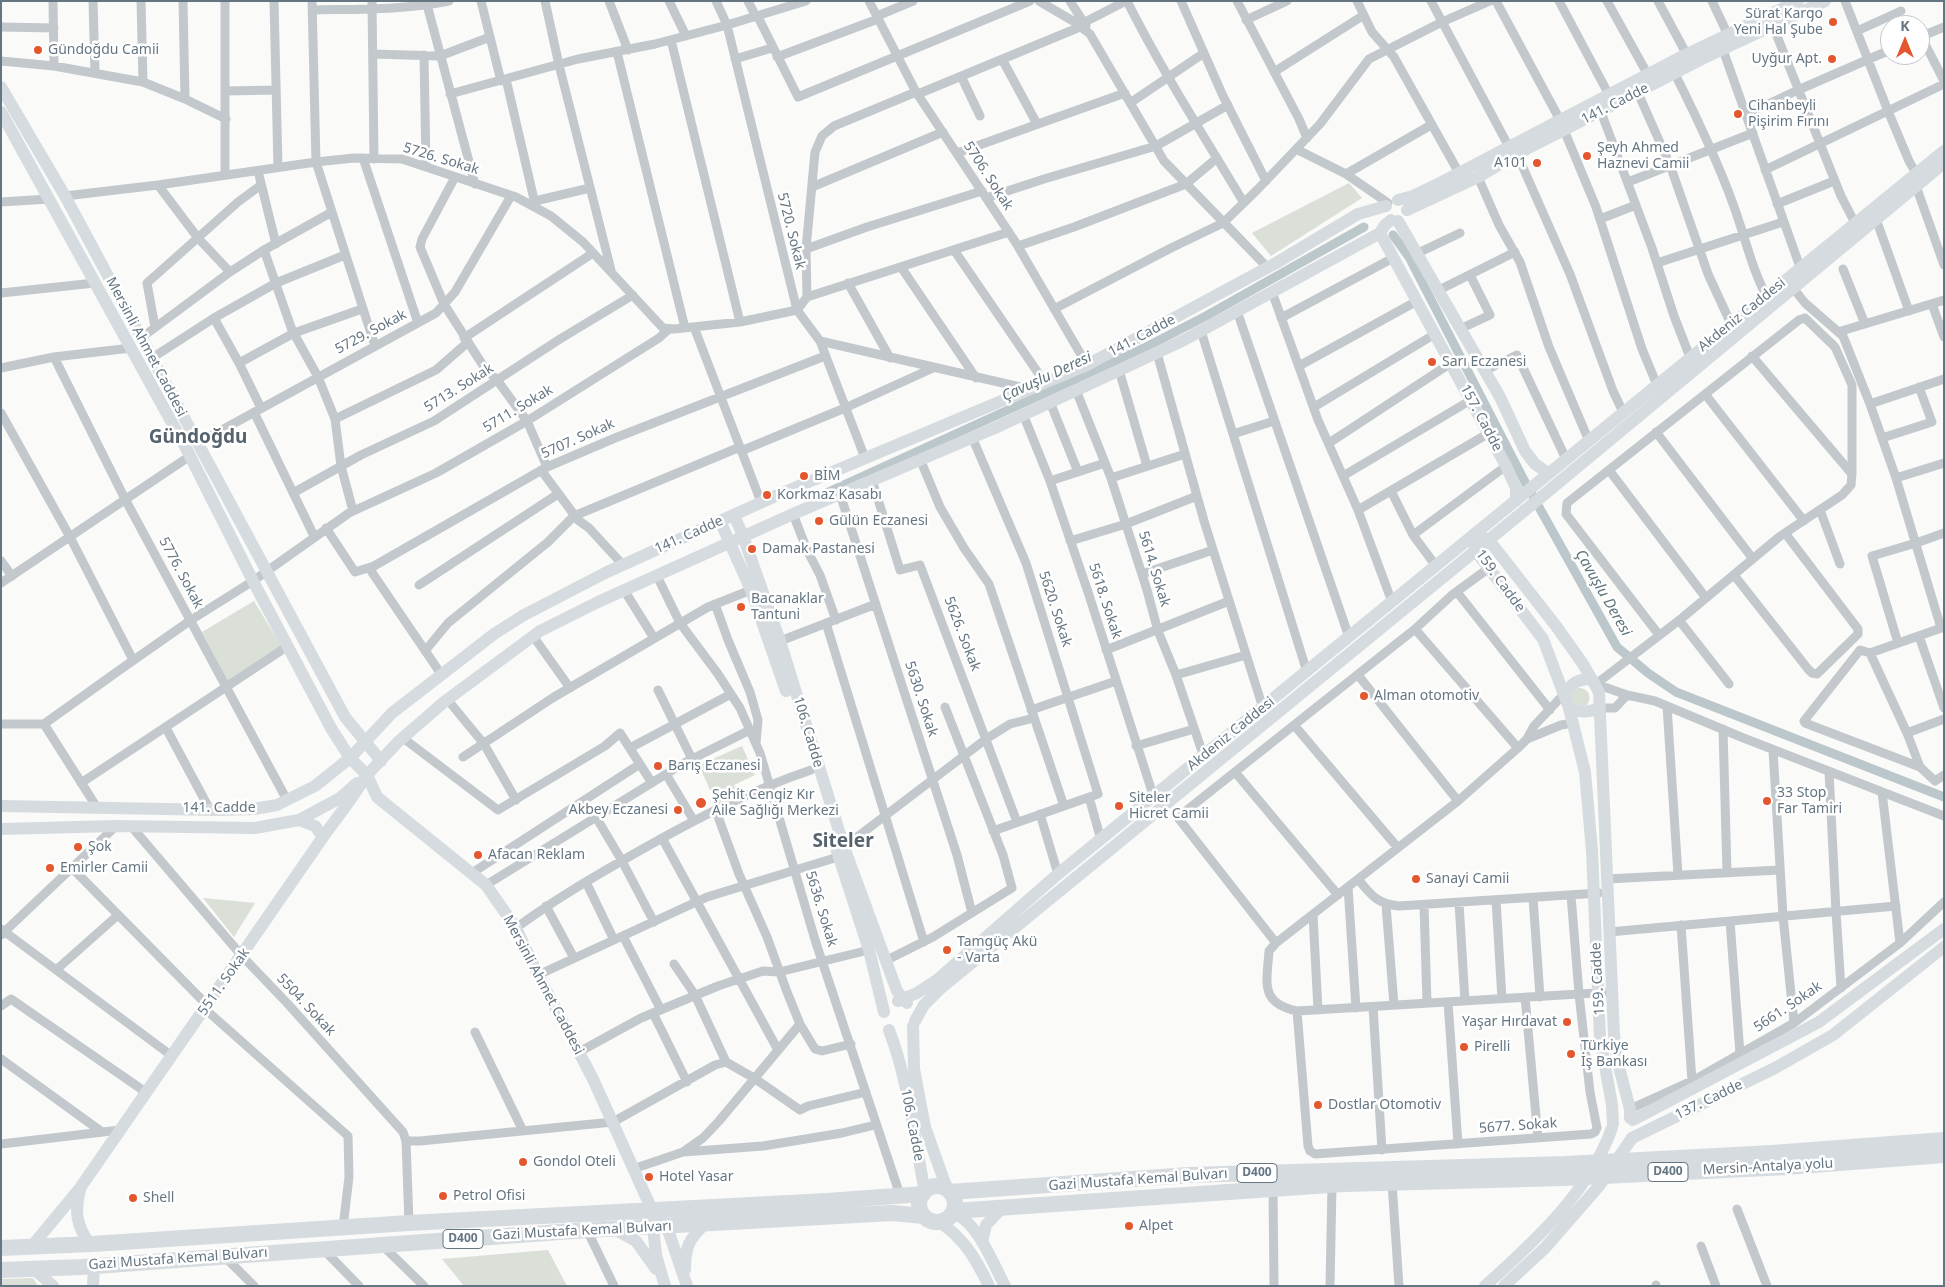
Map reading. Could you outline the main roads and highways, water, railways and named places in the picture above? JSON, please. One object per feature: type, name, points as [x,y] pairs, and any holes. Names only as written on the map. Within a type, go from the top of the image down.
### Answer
[{"type":"highway","name":"Mersin-Antalya yolu","points":[[1778,1162],[1944,1140]]},
{"type":"highway","name":"Mersin-Antalya yolu","points":[[1564,1171],[1944,1155]]},
{"type":"highway","points":[[1778,1162],[1863,1170],[1944,1166]]},
{"type":"highway","name":"Gazi Mustafa Kemal Bulvarı","points":[[1,1270],[706,1223],[892,1213],[942,1215],[1002,1208],[1564,1171]]},
{"type":"highway","name":"Gazi Mustafa Kemal Bulvarı","points":[[948,1190],[1189,1175],[1564,1171]]},
{"type":"highway","points":[[938,1186],[948,1190],[955,1200],[942,1215],[920,1203],[924,1193],[932,1187],[938,1186]]},
{"type":"highway","name":"Gazi Mustafa Kemal Bulvarı","points":[[1,1248],[409,1223],[827,1201],[924,1193]]},
{"type":"waterway","name":"Çavuşlu Deresi","points":[[824,494],[1146,347],[1206,316],[1364,227]]},
{"type":"waterway","name":"Çavuşlu Deresi","points":[[1393,235],[1409,257],[1525,482],[1617,647],[1648,673],[1676,692],[1944,797]]},
{"type":"place","name":"Sürat Kargo Yeni Hal Şube","points":[[1833,22]]},
{"type":"place","name":"Gündoğdu Camii","points":[[38,50]]},
{"type":"place","name":"Uyğur Apt.","points":[[1832,59]]},
{"type":"place","name":"Cihanbeyli Pişirim Fırını","points":[[1738,114]]},
{"type":"place","name":"Şeyh Ahmed Haznevi Camii","points":[[1587,156]]},
{"type":"place","name":"A101","points":[[1537,163]]},
{"type":"place","name":"Sarı Eczanesi","points":[[1432,362]]},
{"type":"place","name":"BİM","points":[[804,476]]},
{"type":"place","name":"Korkmaz Kasabı","points":[[767,495]]},
{"type":"place","name":"Gülün Eczanesi","points":[[819,521]]},
{"type":"place","name":"Damak Pastanesi","points":[[752,549]]},
{"type":"place","name":"Bacanaklar Tantuni","points":[[741,607]]},
{"type":"place","name":"Alman otomotiv","points":[[1364,696]]},
{"type":"place","name":"Barış Eczanesi","points":[[658,766]]},
{"type":"place","name":"33 Stop Far Tamiri","points":[[1767,801]]},
{"type":"place","name":"Şehit Cengiz Kır Aile Sağlığı Merkezi","points":[[701,803]]},
{"type":"place","name":"Siteler Hicret Camii","points":[[1119,806]]},
{"type":"place","name":"Akbey Eczanesi","points":[[678,810]]},
{"type":"place","name":"Şok","points":[[78,847]]},
{"type":"place","name":"Afacan Reklam","points":[[478,855]]},
{"type":"place","name":"Emirler Camii","points":[[50,868]]},
{"type":"place","name":"Sanayi Camii","points":[[1416,879]]},
{"type":"place","name":"Tamgüç Akü - Varta","points":[[947,950]]},
{"type":"place","name":"Yaşar Hırdavat","points":[[1567,1022]]},
{"type":"place","name":"Pirelli","points":[[1464,1047]]},
{"type":"place","name":"Türkiye İş Bankası","points":[[1571,1054]]},
{"type":"place","name":"Dostlar Otomotiv","points":[[1318,1105]]},
{"type":"place","name":"Gondol Oteli","points":[[523,1162]]},
{"type":"place","name":"Hotel Yasar","points":[[649,1177]]},
{"type":"place","name":"Petrol Ofisi","points":[[443,1196]]},
{"type":"place","name":"Shell","points":[[133,1198]]},
{"type":"place","name":"Alpet","points":[[1129,1226]]},
{"type":"district","name":"Gündoğdu","points":[[198,438]]},
{"type":"district","name":"Siteler","points":[[843,842]]}]
